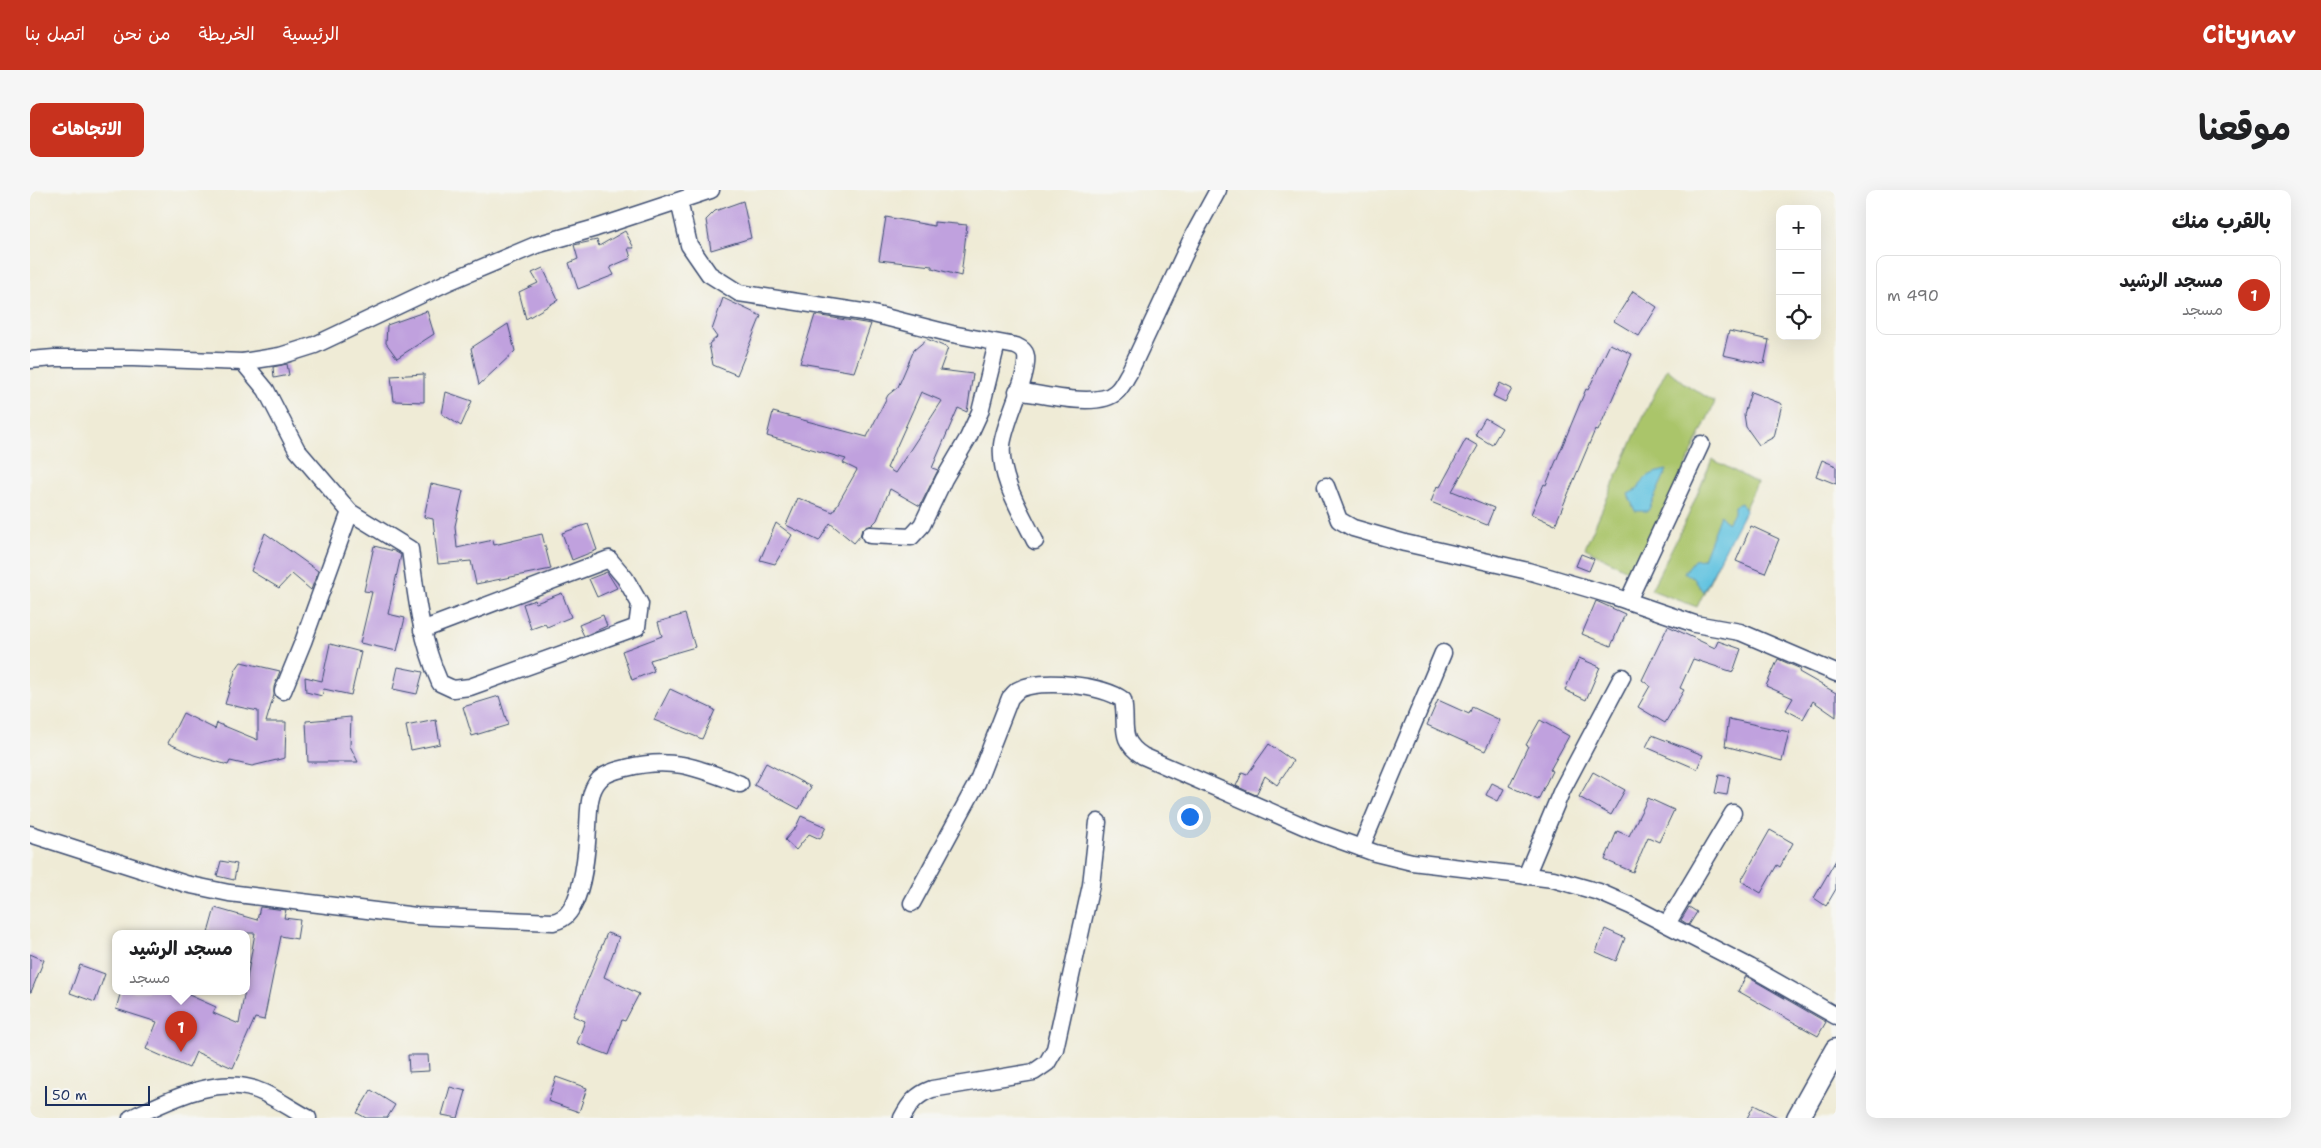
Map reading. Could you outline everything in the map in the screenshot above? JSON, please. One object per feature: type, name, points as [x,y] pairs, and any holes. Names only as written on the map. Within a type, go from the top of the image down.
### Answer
[{"type":"main road","points":[[1798,1118],[1836,1050]]},
{"type":"street","points":[[30,360],[54,358],[133,358],[243,362],[280,356],[315,345],[450,281],[536,245],[711,190]]},
{"type":"street","points":[[1017,391],[1082,400],[1104,400],[1116,393],[1129,373],[1193,236],[1218,190]]},
{"type":"street","points":[[679,201],[689,245],[709,274],[739,293],[869,313],[944,332],[1016,346],[1023,350],[1026,355],[1025,368],[1002,445],[1003,467],[1016,504],[1035,541]]},
{"type":"street","points":[[870,535],[911,537],[922,526],[980,412],[997,343]]},
{"type":"street","points":[[243,362],[266,390],[297,450],[350,512],[410,549],[422,630],[430,662],[440,683],[452,688],[470,686],[637,627],[640,604],[625,578],[609,559],[422,630]]},
{"type":"street","points":[[1628,601],[1701,444]]},
{"type":"street","points":[[1326,486],[1340,520],[1352,528],[1405,543],[1528,571],[1696,624],[1740,632],[1836,673]]},
{"type":"street","points":[[283,691],[303,642],[350,512]]},
{"type":"street","points":[[1361,848],[1443,653]]},
{"type":"street","points":[[1526,876],[1562,790],[1622,677]]},
{"type":"street","points":[[912,903],[978,783],[1010,698],[1018,690],[1030,687],[1078,684],[1117,695],[1123,700],[1126,739],[1132,748],[1143,756],[1317,832],[1361,848],[1412,862],[1553,879],[1599,892],[1667,924],[1836,1016]]},
{"type":"street","points":[[30,834],[186,884],[229,894],[416,916],[553,922],[563,919],[570,912],[576,898],[587,849],[592,789],[600,778],[613,771],[660,762],[691,766],[740,784]]},
{"type":"street","points":[[1667,924],[1733,813]]},
{"type":"street","points":[[902,1118],[911,1102],[919,1094],[932,1088],[1034,1072],[1047,1063],[1055,1048],[1080,944],[1091,884],[1098,822]]},
{"type":"street","points":[[131,1118],[201,1090],[226,1085],[245,1087],[265,1093],[308,1118]]},
{"type":"green space","points":[[1667,369],[1684,383],[1715,402],[1636,575],[1585,548],[1642,419]]},
{"type":"green space","points":[[1712,459],[1757,483],[1697,607],[1651,590],[1688,516]]},
{"type":"water","points":[[1667,470],[1648,511],[1635,511],[1628,494],[1638,489],[1650,475]]},
{"type":"water","points":[[1741,503],[1745,511],[1703,592],[1693,577],[1684,573],[1694,560],[1703,559],[1720,515],[1727,523],[1734,513],[1734,506]]},
{"type":"building","points":[[743,201],[751,238],[711,250],[706,220],[715,211]]},
{"type":"building","points":[[886,217],[934,226],[934,222],[967,225],[961,276],[932,268],[932,266],[879,260]]},
{"type":"building","points":[[625,231],[634,248],[628,248],[631,258],[610,267],[614,275],[578,289],[569,263],[578,259],[574,245],[597,240],[599,246]]},
{"type":"building","points":[[543,268],[558,300],[526,319],[519,292],[538,283],[532,273]]},
{"type":"building","points":[[1633,291],[1657,307],[1639,336],[1614,321]]},
{"type":"building","points":[[723,298],[761,316],[737,375],[713,365],[709,344],[717,337],[712,330]]},
{"type":"building","points":[[427,311],[434,334],[397,358],[386,343],[387,325]]},
{"type":"building","points":[[815,315],[871,324],[854,372],[800,363]]},
{"type":"building","points":[[508,324],[515,351],[479,385],[471,348]]},
{"type":"building","points":[[1729,331],[1769,340],[1764,364],[1723,355]]},
{"type":"building","points":[[927,339],[948,348],[940,370],[973,374],[967,412],[958,408],[932,468],[938,470],[920,506],[890,489],[877,520],[872,525],[862,529],[860,536],[854,543],[830,523],[819,541],[786,525],[798,498],[833,512],[857,470],[843,463],[846,459],[767,436],[773,412],[867,437],[888,395],[898,387],[914,350]],"holes":[[[921,392],[942,401],[895,473],[887,468]]]},
{"type":"building","points":[[1610,344],[1632,354],[1598,431],[1595,430],[1555,525],[1531,514],[1544,484],[1546,485],[1586,389],[1588,390]]},
{"type":"building","points":[[287,364],[289,375],[274,378],[273,367]]},
{"type":"building","points":[[424,374],[424,402],[394,401],[391,376]]},
{"type":"building","points":[[1500,383],[1512,389],[1505,402],[1493,396]]},
{"type":"building","points":[[446,392],[472,401],[461,426],[442,414]]},
{"type":"building","points":[[1751,392],[1782,404],[1774,437],[1759,445],[1746,427],[1744,414]]},
{"type":"building","points":[[1485,418],[1502,428],[1492,445],[1475,435]]},
{"type":"building","points":[[1466,439],[1478,446],[1452,491],[1494,508],[1487,525],[1431,502],[1437,486],[1440,487]]},
{"type":"building","points":[[1822,460],[1836,466],[1836,484],[1816,476]]},
{"type":"building","points":[[431,484],[463,491],[455,526],[457,548],[493,540],[494,545],[542,534],[551,569],[476,584],[471,561],[438,564],[433,519],[424,517]]},
{"type":"building","points":[[776,523],[792,535],[775,564],[760,560]]},
{"type":"building","points":[[588,524],[597,550],[572,560],[562,533]]},
{"type":"building","points":[[1751,526],[1779,539],[1765,573],[1736,561]]},
{"type":"building","points":[[265,533],[318,571],[311,590],[292,574],[279,588],[251,571]]},
{"type":"building","points":[[374,546],[394,551],[401,555],[388,614],[405,618],[397,651],[360,643],[372,592],[364,591]]},
{"type":"building","points":[[1581,554],[1594,559],[1589,571],[1576,566]]},
{"type":"building","points":[[607,572],[617,588],[597,597],[589,579]]},
{"type":"building","points":[[562,593],[571,617],[547,627],[545,624],[531,629],[523,604],[535,600],[536,603]]},
{"type":"building","points":[[1596,601],[1625,614],[1611,646],[1582,634]]},
{"type":"building","points":[[685,614],[695,647],[650,660],[654,671],[632,680],[622,651],[662,636],[658,622]]},
{"type":"building","points":[[603,615],[607,626],[584,636],[579,625]]},
{"type":"building","points":[[1668,626],[1715,648],[1718,641],[1741,649],[1733,672],[1693,659],[1680,688],[1684,690],[1665,723],[1638,707],[1650,686],[1642,680]]},
{"type":"building","points":[[330,644],[361,652],[351,695],[324,689],[322,696],[306,692],[305,677],[322,681]]},
{"type":"building","points":[[1579,658],[1600,667],[1586,700],[1565,690]]},
{"type":"building","points":[[1778,659],[1801,669],[1799,672],[1836,693],[1836,717],[1813,701],[1803,719],[1786,710],[1793,698],[1766,686]]},
{"type":"building","points":[[241,662],[280,671],[274,687],[274,695],[266,722],[286,722],[285,758],[252,766],[230,761],[228,765],[194,755],[168,743],[183,713],[215,729],[217,723],[258,740],[258,711],[225,704],[236,669]]},
{"type":"building","points":[[398,667],[423,672],[417,694],[393,689]]},
{"type":"building","points":[[670,689],[715,710],[702,739],[654,720]]},
{"type":"building","points":[[499,696],[508,725],[472,736],[463,707]]},
{"type":"building","points":[[1438,700],[1469,714],[1472,707],[1500,720],[1485,751],[1427,725]]},
{"type":"building","points":[[351,717],[350,746],[358,762],[308,762],[306,721]]},
{"type":"building","points":[[1729,719],[1789,732],[1782,761],[1725,746]]},
{"type":"building","points":[[436,720],[440,744],[411,750],[406,726]]},
{"type":"building","points":[[1540,720],[1569,736],[1550,770],[1552,771],[1538,800],[1509,786],[1528,746],[1526,745]]},
{"type":"building","points":[[1652,735],[1703,755],[1697,769],[1646,747]]},
{"type":"building","points":[[1269,744],[1293,761],[1277,785],[1265,776],[1256,795],[1236,786],[1242,773],[1247,775]]},
{"type":"building","points":[[766,763],[811,787],[799,809],[754,785]]},
{"type":"building","points":[[1593,772],[1625,790],[1611,815],[1579,797]]},
{"type":"building","points":[[1719,775],[1730,777],[1727,795],[1715,793]]},
{"type":"building","points":[[1492,783],[1504,789],[1498,801],[1486,795]]},
{"type":"building","points":[[1648,798],[1674,810],[1659,842],[1648,837],[1633,872],[1605,860],[1617,831],[1629,836]]},
{"type":"building","points":[[801,816],[826,827],[820,839],[809,834],[796,850],[785,840],[796,827]]},
{"type":"building","points":[[1770,830],[1793,843],[1780,867],[1777,865],[1761,893],[1741,881]]},
{"type":"building","points":[[1836,860],[1836,889],[1826,906],[1814,898]]},
{"type":"building","points":[[221,861],[237,864],[234,880],[217,876]]},
{"type":"building","points":[[260,907],[286,910],[284,918],[300,920],[297,939],[281,936],[264,1020],[255,1018],[233,1068],[196,1052],[189,1068],[146,1049],[157,1022],[116,1009],[120,995],[189,995],[216,1007],[213,1013],[239,1024],[244,995],[250,995],[250,961],[255,933],[250,933],[250,930],[209,930],[215,908],[257,920]]},
{"type":"building","points":[[1689,907],[1697,912],[1689,925],[1681,920]]},
{"type":"building","points":[[1605,929],[1625,938],[1616,961],[1596,952]]},
{"type":"building","points":[[607,933],[619,937],[604,977],[639,994],[625,1021],[622,1020],[609,1055],[577,1043],[585,1021],[573,1016]]},
{"type":"building","points":[[30,954],[44,960],[31,992],[30,992]]},
{"type":"building","points":[[80,965],[105,974],[95,1002],[70,993]]},
{"type":"building","points":[[1746,976],[1826,1022],[1818,1036],[1738,991]]},
{"type":"building","points":[[408,1055],[428,1055],[429,1071],[409,1072]]},
{"type":"building","points":[[556,1077],[587,1088],[579,1112],[548,1101]]},
{"type":"building","points":[[450,1087],[466,1091],[458,1118],[442,1115]]},
{"type":"building","points":[[371,1090],[395,1105],[387,1118],[366,1118],[357,1113]]},
{"type":"building","points":[[1754,1105],[1779,1118],[1747,1118]]},
{"type":"place","name":"مسجد الرشيد","points":[[181,1052]]}]
